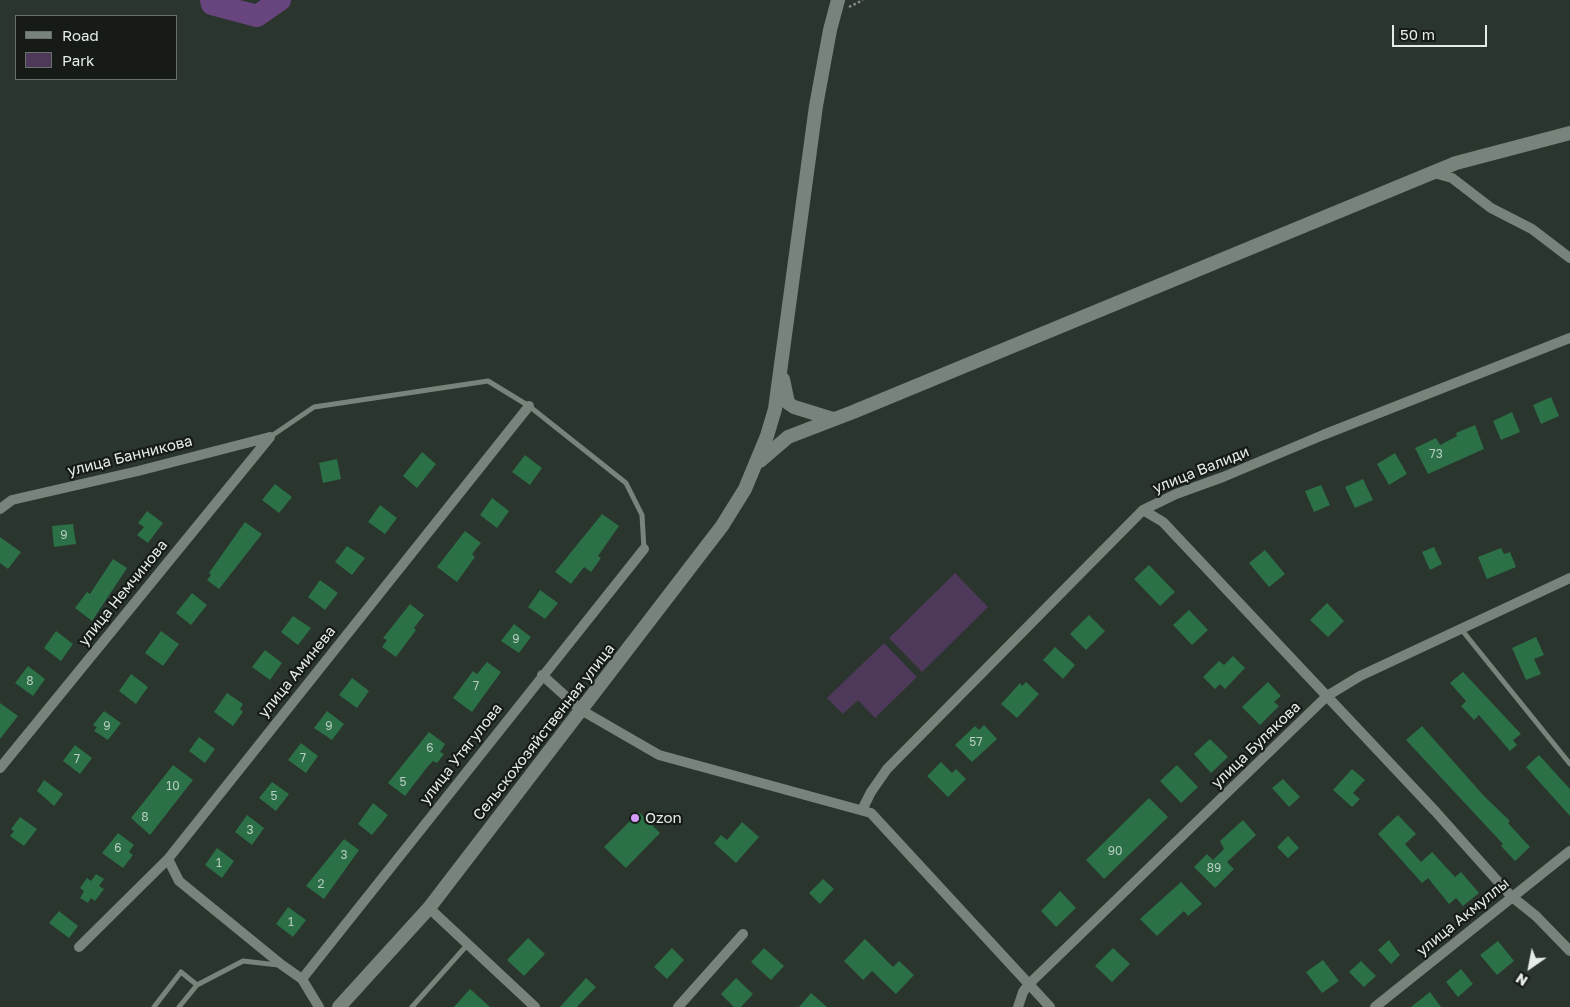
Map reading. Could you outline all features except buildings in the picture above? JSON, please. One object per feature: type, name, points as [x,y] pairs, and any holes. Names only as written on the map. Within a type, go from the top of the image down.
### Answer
[{"type":"main road","name":"Сельскохозяйственная улица","points":[[339,1007],[429,908],[722,526],[745,489],[776,409],[816,106],[830,30],[838,0]]},
{"type":"main road","points":[[756,464],[788,437],[1456,163],[1570,133]]},
{"type":"main road","points":[[781,363],[788,403],[802,411],[833,419]]},
{"type":"street","points":[[1434,172],[1452,178],[1491,208],[1532,229],[1570,258]]},
{"type":"street","name":"улица Валиди","points":[[862,810],[871,792],[887,770],[1143,510],[1176,494],[1570,338]]},
{"type":"street","name":"улица Аминева","points":[[78,947],[168,858],[529,406]]},
{"type":"street","name":"улица Банникова","points":[[0,509],[12,500],[138,471],[270,437]]},
{"type":"street","name":"улица Немчинова","points":[[0,768],[270,437]]},
{"type":"street","points":[[1143,510],[1163,522],[1328,696],[1511,896],[1536,916],[1570,951]]},
{"type":"street","name":"улица Утягулова","points":[[302,978],[644,549]]},
{"type":"street","name":"улица Булякова","points":[[1018,1007],[1022,992],[1029,984],[1328,696],[1360,676],[1570,578]]},
{"type":"street","points":[[542,676],[582,710],[658,755],[871,813],[1050,1007]]},
{"type":"street","name":"улица Акмуллы","points":[[1375,1007],[1511,896],[1570,851]]},
{"type":"street","points":[[168,858],[179,881],[282,965],[302,978],[319,1007]]},
{"type":"street","points":[[429,908],[535,1007]]},
{"type":"street","points":[[678,1007],[743,934]]},
{"type":"lane","points":[[270,437],[314,407],[488,381],[529,406],[626,483],[642,516],[644,549]]},
{"type":"lane","points":[[1461,629],[1570,764]]},
{"type":"lane","points":[[412,1007],[468,944]]},
{"type":"lane","points":[[179,1007],[197,985],[243,962],[282,965]]},
{"type":"lane","points":[[154,1007],[181,972],[197,985]]},
{"type":"green space","points":[[955,573],[988,607],[922,672],[889,638]]},
{"type":"green space","points":[[884,643],[917,677],[875,718],[858,700],[843,714],[827,698]]},
{"type":"waterway","points":[[211,0],[212,4],[257,16],[280,0]]},
{"type":"place","name":"Ozon","points":[[635,818]]}]
